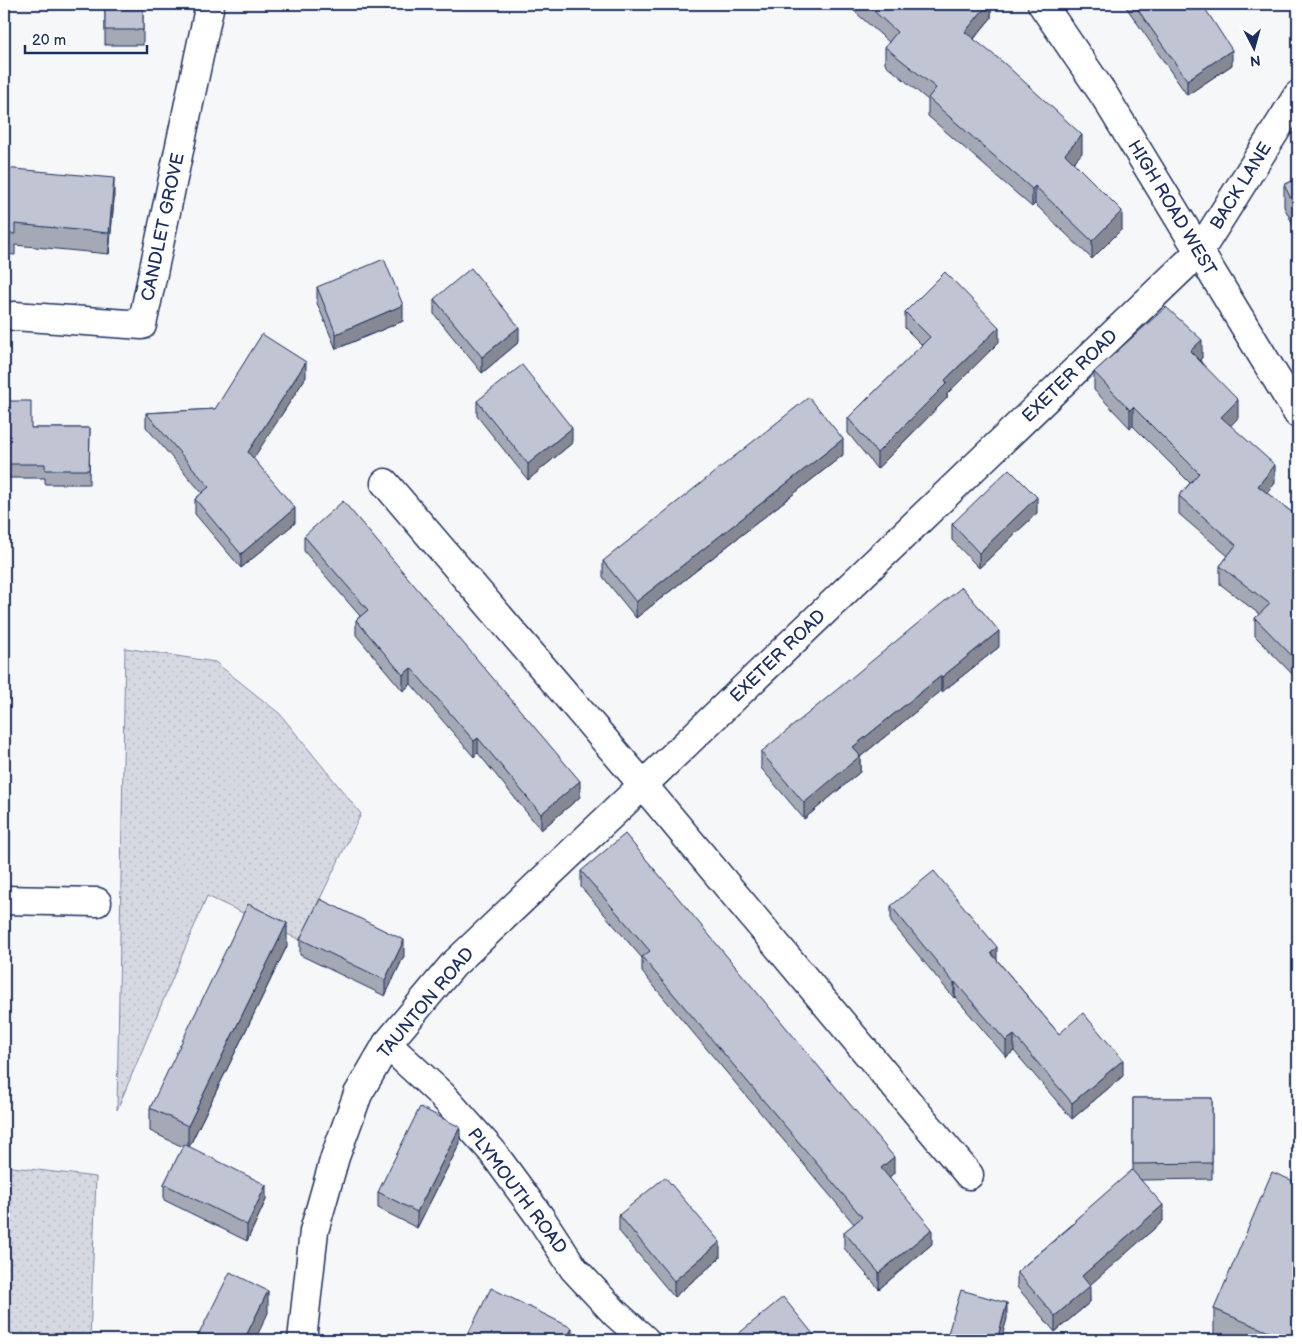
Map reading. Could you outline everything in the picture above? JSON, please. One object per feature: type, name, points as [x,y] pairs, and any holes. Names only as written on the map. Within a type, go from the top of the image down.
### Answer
[{"type":"street","name":"CANDLET GROVE","points":[[14,316],[142,325],[210,4]]},
{"type":"street","name":"HIGH ROAD WEST","points":[[1042,4],[1104,95],[1298,414]]},
{"type":"street","name":"BACK LANE","points":[[1199,252],[1298,95]]},
{"type":"street","name":"EXETER ROAD","points":[[643,785],[1199,252]]},
{"type":"street","points":[[385,484],[643,785],[969,1175]]},
{"type":"street","name":"TAUNTON ROAD","points":[[302,1340],[314,1231],[335,1157],[358,1094],[387,1044],[453,965],[643,785]]},
{"type":"street","points":[[4,900],[97,902]]},
{"type":"street","name":"PLYMOUTH ROAD","points":[[387,1044],[442,1095],[491,1150],[540,1217],[574,1269],[615,1313],[645,1340]]},
{"type":"shaded area","points":[[125,648],[215,662],[280,714],[361,814],[300,940],[207,896],[117,1110]]},
{"type":"shaded area","points":[[4,1166],[96,1177],[90,1340],[4,1340]]},
{"type":"building","points":[[105,4],[143,4],[143,30],[105,30]]},
{"type":"building","points":[[866,4],[988,4],[965,32],[1004,63],[1082,135],[1065,154],[1122,211],[1092,241],[1035,186],[1032,189],[928,98],[936,88],[885,47],[897,32]]},
{"type":"building","points":[[1134,4],[1202,4],[1232,50],[1187,80]]},
{"type":"building","points":[[4,168],[114,178],[109,233],[15,224],[15,234],[4,233]]},
{"type":"building","points":[[1298,178],[1298,212],[1284,185]]},
{"type":"building","points":[[384,259],[403,305],[336,334],[317,287]]},
{"type":"building","points":[[471,268],[519,327],[482,357],[434,299]]},
{"type":"building","points":[[945,272],[999,327],[945,380],[947,383],[877,453],[848,418],[930,337],[905,312]]},
{"type":"building","points":[[1166,307],[1202,340],[1190,351],[1238,400],[1221,417],[1275,465],[1258,486],[1298,517],[1298,662],[1255,618],[1270,604],[1220,566],[1236,545],[1179,496],[1199,473],[1133,407],[1130,410],[1094,372]]},
{"type":"building","points":[[262,334],[306,362],[248,452],[295,508],[241,554],[195,499],[209,487],[146,413],[215,409]]},
{"type":"building","points":[[522,365],[572,428],[528,464],[477,401]]},
{"type":"building","points":[[809,397],[843,439],[636,602],[603,561]]},
{"type":"building","points":[[4,401],[31,401],[31,428],[90,428],[89,470],[45,470],[45,464],[4,464]]},
{"type":"building","points":[[1009,469],[1037,497],[979,553],[952,524]]},
{"type":"building","points":[[343,501],[580,781],[541,814],[478,738],[474,741],[411,668],[403,675],[356,620],[368,610],[304,536]]},
{"type":"building","points":[[962,587],[999,631],[853,747],[860,756],[804,803],[761,752]]},
{"type":"building","points":[[625,834],[894,1157],[881,1168],[932,1229],[879,1273],[844,1232],[862,1217],[642,957],[650,951],[581,871]]},
{"type":"building","points":[[934,871],[997,947],[991,953],[1059,1034],[1083,1013],[1123,1060],[1072,1103],[1014,1035],[1006,1041],[954,983],[891,906]]},
{"type":"building","points":[[320,899],[404,940],[385,980],[300,939]]},
{"type":"building","points":[[248,904],[287,923],[188,1126],[150,1108]]},
{"type":"building","points":[[1133,1098],[1212,1098],[1212,1163],[1133,1164]]},
{"type":"building","points":[[420,1107],[460,1127],[417,1212],[378,1192]]},
{"type":"building","points":[[184,1144],[266,1185],[247,1225],[164,1184]]},
{"type":"building","points":[[1132,1170],[1163,1205],[1082,1276],[1090,1286],[1055,1316],[1017,1272],[1076,1222],[1075,1220]]},
{"type":"building","points":[[1272,1172],[1298,1183],[1298,1340],[1288,1340],[1214,1309]]},
{"type":"building","points":[[665,1177],[720,1242],[674,1281],[619,1215]]},
{"type":"building","points":[[230,1272],[268,1291],[244,1340],[196,1340]]},
{"type":"building","points":[[491,1288],[572,1328],[566,1340],[465,1340]]},
{"type":"building","points":[[961,1290],[1007,1303],[997,1340],[946,1340]]},
{"type":"building","points":[[783,1297],[818,1340],[742,1340],[737,1335]]}]
